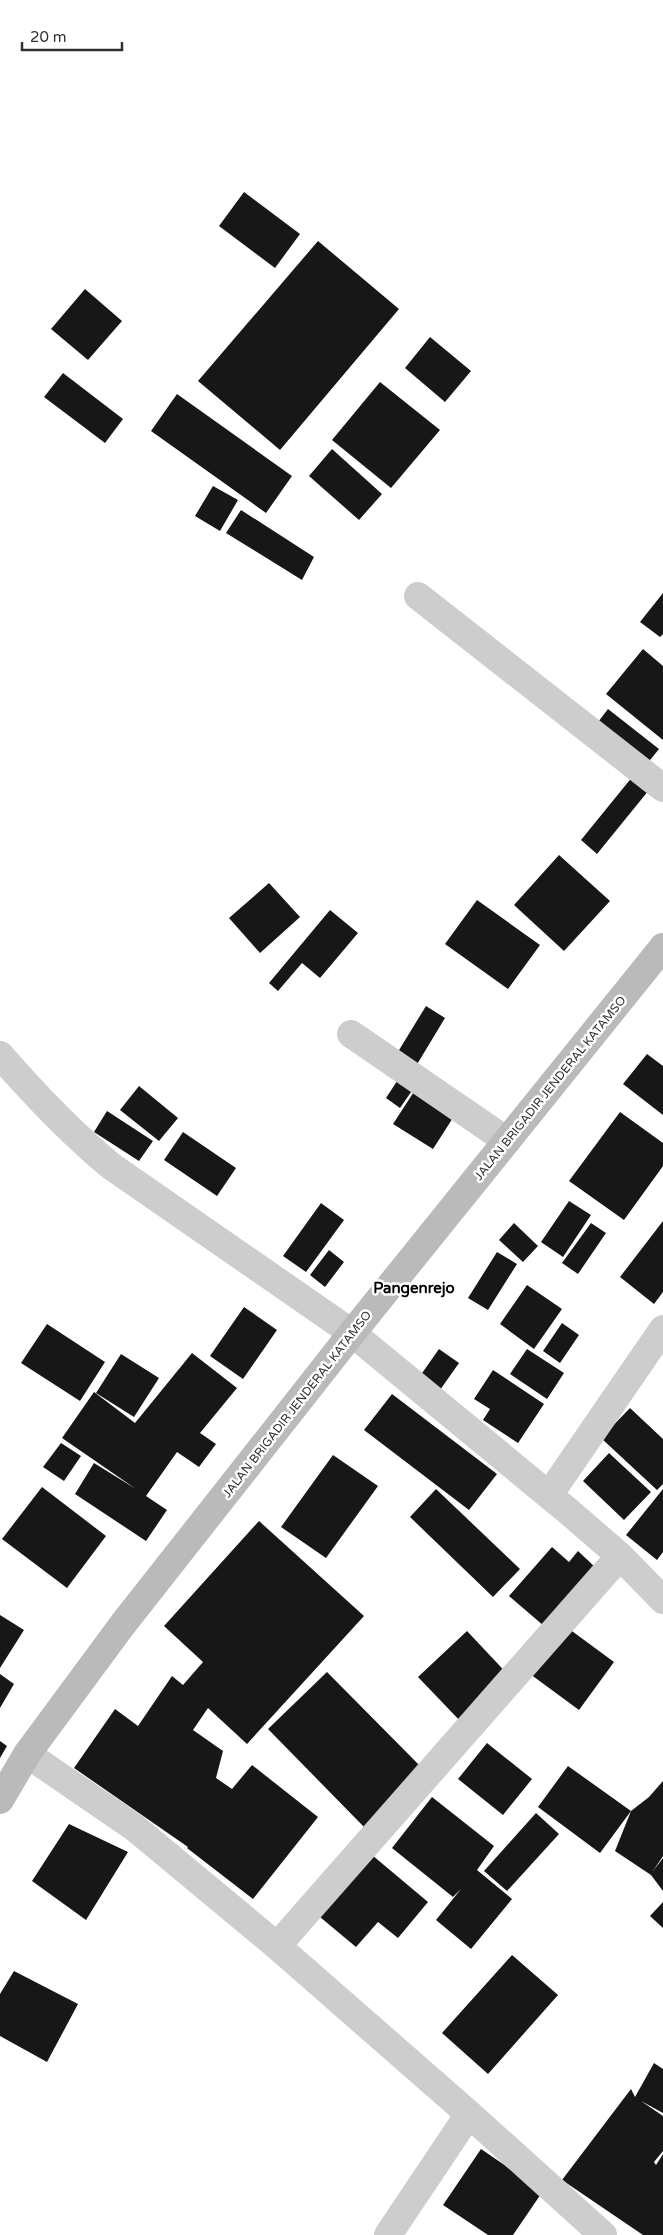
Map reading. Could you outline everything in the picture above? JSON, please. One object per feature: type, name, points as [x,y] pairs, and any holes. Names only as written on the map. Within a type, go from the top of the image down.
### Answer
[{"type":"main road","name":"JALAN BRIGADIR JENDERAL KATAMSO","points":[[0,1800],[27,1754],[123,1624],[352,1333],[663,947]]},
{"type":"street","points":[[418,596],[663,788]]},
{"type":"street","points":[[351,1034],[507,1141]]},
{"type":"street","points":[[0,1055],[32,1092],[79,1140],[111,1166],[352,1333],[549,1494],[620,1556],[663,1600]]},
{"type":"street","points":[[549,1494],[663,1329]]},
{"type":"street","points":[[277,1946],[620,1556]]},
{"type":"street","points":[[27,1754],[135,1828],[277,1946],[469,2114],[602,2235]]},
{"type":"street","points":[[388,2235],[469,2114]]},
{"type":"building","points":[[244,192],[300,234],[275,268],[219,226]]},
{"type":"building","points":[[318,241],[399,309],[280,450],[198,381]]},
{"type":"building","points":[[85,289],[122,321],[88,360],[51,329]]},
{"type":"building","points":[[430,337],[471,371],[445,402],[405,368]]},
{"type":"building","points":[[63,373],[123,419],[105,443],[44,397]]},
{"type":"building","points":[[380,382],[440,430],[391,488],[332,440]]},
{"type":"building","points":[[177,394],[292,476],[266,513],[151,431]]},
{"type":"building","points":[[332,449],[382,494],[359,520],[309,476]]},
{"type":"building","points":[[213,486],[238,500],[220,531],[195,516]]},
{"type":"building","points":[[241,510],[314,557],[302,580],[226,533]]},
{"type":"building","points":[[663,593],[663,634],[660,637],[640,622]]},
{"type":"building","points":[[643,649],[663,666],[663,740],[606,694]]},
{"type":"building","points":[[608,709],[659,749],[646,765],[595,726]]},
{"type":"building","points":[[633,776],[649,790],[597,854],[581,840]]},
{"type":"building","points":[[559,855],[610,901],[564,951],[514,905]]},
{"type":"building","points":[[269,883],[300,917],[260,953],[229,918]]},
{"type":"building","points":[[477,900],[540,945],[508,989],[445,944]]},
{"type":"building","points":[[330,910],[358,933],[320,978],[302,963],[278,991],[269,983]]},
{"type":"building","points":[[426,1006],[445,1018],[416,1066],[396,1055]]},
{"type":"building","points":[[647,1054],[663,1066],[663,1115],[623,1084]]},
{"type":"building","points":[[403,1072],[418,1082],[400,1108],[386,1098]]},
{"type":"building","points":[[419,1084],[458,1110],[433,1149],[393,1124]]},
{"type":"building","points":[[139,1086],[178,1118],[159,1141],[120,1110]]},
{"type":"building","points":[[107,1111],[153,1141],[139,1161],[94,1132]]},
{"type":"building","points":[[620,1112],[663,1143],[663,1166],[624,1220],[569,1181]]},
{"type":"building","points":[[183,1132],[236,1168],[217,1196],[164,1160]]},
{"type":"building","points":[[569,1201],[591,1215],[563,1257],[541,1242]]},
{"type":"building","points":[[321,1203],[344,1220],[306,1272],[283,1256]]},
{"type":"building","points":[[663,1221],[663,1292],[654,1304],[620,1277]]},
{"type":"building","points":[[514,1223],[538,1246],[523,1262],[499,1240]]},
{"type":"building","points":[[591,1223],[606,1233],[578,1274],[562,1263]]},
{"type":"building","points":[[329,1250],[344,1262],[325,1287],[310,1275]]},
{"type":"building","points":[[497,1252],[517,1264],[488,1310],[468,1298]]},
{"type":"building","points":[[527,1285],[562,1309],[534,1349],[500,1324]]},
{"type":"building","points":[[244,1307],[277,1330],[243,1379],[210,1356]]},
{"type":"building","points":[[562,1323],[579,1335],[560,1363],[543,1351]]},
{"type":"building","points":[[47,1324],[105,1362],[80,1401],[21,1363]]},
{"type":"building","points":[[439,1349],[459,1363],[440,1390],[420,1376]]},
{"type":"building","points":[[527,1349],[564,1373],[547,1399],[510,1374]]},
{"type":"building","points":[[192,1353],[237,1388],[200,1433],[216,1444],[199,1467],[177,1452],[146,1496],[167,1510],[146,1541],[75,1494],[94,1463],[136,1489],[62,1438],[94,1392],[135,1423]]},
{"type":"building","points":[[121,1354],[159,1378],[134,1417],[96,1393]]},
{"type":"building","points":[[493,1370],[544,1404],[518,1443],[483,1420],[490,1409],[474,1399]]},
{"type":"building","points":[[392,1394],[497,1474],[469,1510],[364,1430]]},
{"type":"building","points":[[630,1408],[663,1439],[663,1484],[657,1490],[601,1438]]},
{"type":"building","points":[[61,1443],[81,1456],[64,1481],[43,1467]]},
{"type":"building","points":[[609,1453],[651,1492],[624,1520],[583,1481]]},
{"type":"building","points":[[333,1455],[378,1486],[326,1558],[281,1527]]},
{"type":"building","points":[[42,1487],[106,1536],[67,1588],[2,1539]]},
{"type":"building","points":[[436,1489],[520,1569],[493,1597],[410,1517]]},
{"type":"building","points":[[663,1489],[663,1552],[657,1560],[626,1535]]},
{"type":"building","points":[[259,1521],[364,1616],[247,1744],[208,1708],[193,1730],[223,1751],[216,1778],[232,1789],[252,1765],[318,1817],[253,1899],[188,1847],[74,1768],[115,1709],[138,1726],[172,1676],[183,1685],[203,1662],[164,1626]]},
{"type":"building","points":[[552,1547],[569,1562],[578,1551],[595,1567],[544,1626],[509,1596]]},
{"type":"building","points":[[0,1615],[24,1630],[0,1668]]},
{"type":"building","points":[[561,1623],[614,1662],[579,1710],[526,1671]]},
{"type":"building","points":[[467,1631],[512,1679],[464,1725],[418,1677]]},
{"type":"building","points":[[327,1672],[425,1771],[366,1829],[268,1729]]},
{"type":"building","points":[[0,1674],[14,1684],[0,1708]]},
{"type":"building","points":[[0,1741],[7,1746],[0,1758]]},
{"type":"building","points":[[487,1743],[532,1779],[503,1815],[458,1779]]},
{"type":"building","points":[[568,1766],[631,1811],[600,1853],[538,1807]]},
{"type":"building","points":[[663,1781],[663,1856],[653,1871],[663,1858],[663,1891],[651,1875],[615,1851],[631,1811],[649,1797]]},
{"type":"building","points":[[432,1797],[494,1846],[477,1870],[512,1899],[471,1949],[436,1920],[461,1889],[453,1897],[392,1848]]},
{"type":"building","points":[[536,1813],[559,1834],[507,1891],[484,1871]]},
{"type":"building","points":[[69,1824],[128,1852],[86,1920],[32,1881]]},
{"type":"building","points":[[372,1855],[428,1902],[398,1938],[378,1922],[356,1947],[320,1917]]},
{"type":"building","points":[[663,1902],[663,1928],[650,1916]]},
{"type":"building","points":[[512,1955],[558,1995],[488,2074],[442,2033]]},
{"type":"building","points":[[14,1971],[78,2004],[47,2062],[0,2036],[0,1994]]},
{"type":"building","points":[[654,2063],[663,2069],[663,2113],[641,2101],[663,2116],[663,2151],[654,2162],[656,2165],[663,2154],[663,2235],[643,2235],[562,2180],[631,2089],[635,2097]]},
{"type":"building","points":[[481,2149],[543,2191],[513,2235],[488,2235],[443,2205]]},
{"type":"district","name":"Pangenrejo","points":[[414,1288]]}]
